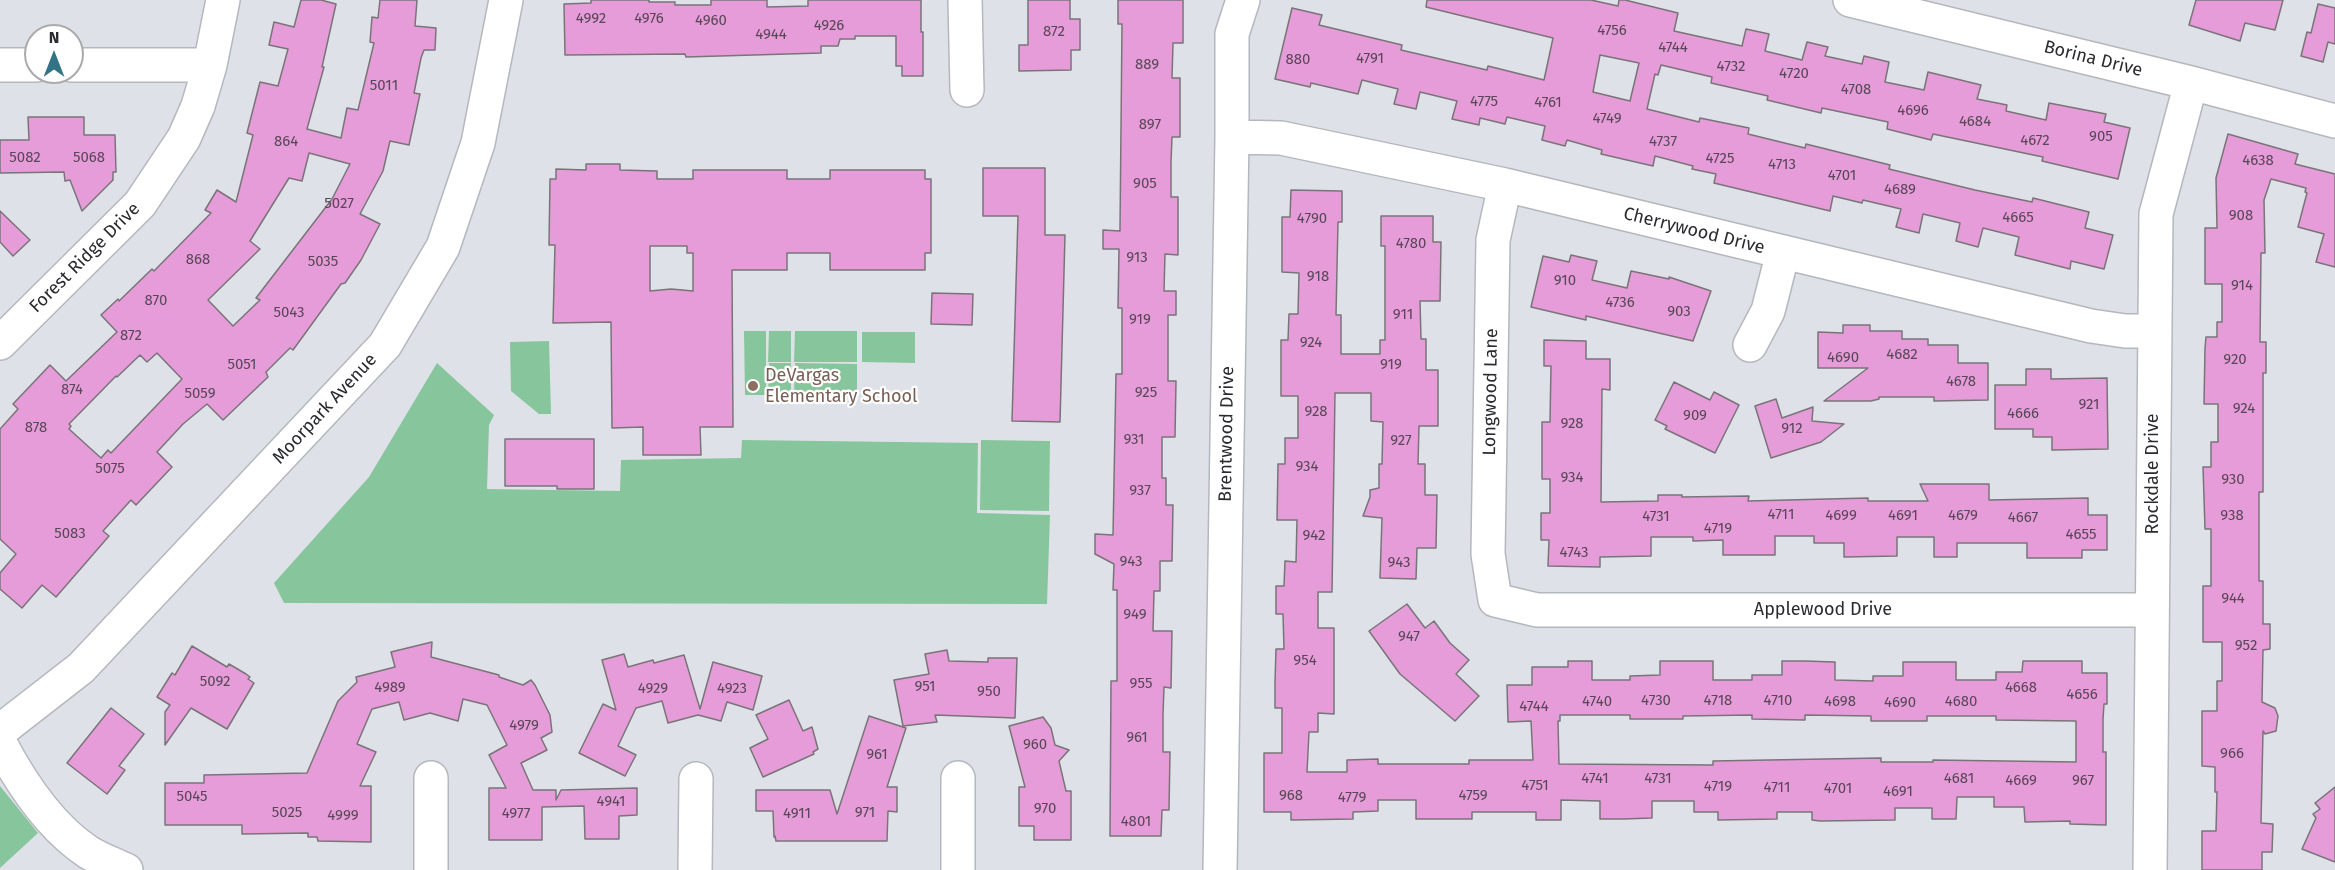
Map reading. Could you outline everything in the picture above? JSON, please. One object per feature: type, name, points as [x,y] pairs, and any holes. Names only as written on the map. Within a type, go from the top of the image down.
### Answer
[{"type":"street","name":"Forest Ridge Drive","points":[[0,343],[140,204],[184,138],[198,106],[210,65],[223,0]]},
{"type":"street","name":"Moorpark Avenue","points":[[0,731],[47,697],[81,668],[385,345],[443,247],[478,143],[506,0]]},
{"type":"street","points":[[965,0],[967,90]]},
{"type":"street","name":"Brentwood Drive","points":[[1220,870],[1232,34],[1243,0]]},
{"type":"street","name":"Borina Drive","points":[[1850,0],[2191,83],[2335,122]]},
{"type":"street","points":[[0,65],[24,65]]},
{"type":"street","points":[[84,65],[210,65]]},
{"type":"street","name":"Rockdale Drive","points":[[2150,870],[2156,214],[2191,83]]},
{"type":"street","name":"Cherrywood Drive","points":[[1232,137],[1281,138],[1505,185],[2091,327],[2125,331],[2154,331]]},
{"type":"street","name":"Longwood Lane","points":[[1494,600],[1488,554],[1493,240],[1505,185]]},
{"type":"street","points":[[1750,345],[1768,311],[1783,252]]},
{"type":"street","name":"Applewood Drive","points":[[1494,600],[1537,610],[2152,610]]},
{"type":"street","points":[[0,743],[21,779],[54,823],[88,852],[126,870]]},
{"type":"street","points":[[431,778],[431,870]]},
{"type":"street","points":[[695,870],[696,778]]},
{"type":"street","points":[[958,778],[958,870]]},
{"type":"green space","points":[[744,331],[766,331],[766,395],[745,395]]},
{"type":"green space","points":[[769,331],[791,331],[791,362],[768,362]]},
{"type":"green space","points":[[795,331],[857,331],[857,362],[794,362]]},
{"type":"green space","points":[[862,332],[915,332],[915,363],[862,362]]},
{"type":"green space","points":[[549,341],[551,414],[539,414],[511,391],[510,342]]},
{"type":"green space","points":[[437,363],[494,415],[489,425],[487,489],[620,491],[621,460],[741,458],[742,440],[978,443],[977,513],[1050,515],[1047,604],[284,603],[274,583],[369,477]]},
{"type":"green space","points":[[769,363],[791,363],[791,395],[768,395]]},
{"type":"green space","points":[[795,363],[857,364],[857,395],[794,395]]},
{"type":"green space","points":[[981,440],[1050,441],[1049,511],[980,510]]},
{"type":"green space","points":[[0,786],[38,833],[0,868]]},
{"type":"building","points":[[301,0],[321,0],[336,4],[322,67],[324,67],[307,129],[341,138],[347,108],[358,110],[374,43],[370,42],[372,17],[378,18],[380,0],[417,0],[415,26],[436,28],[435,50],[424,50],[421,58],[414,93],[420,94],[409,145],[390,141],[383,171],[360,214],[380,224],[361,260],[345,283],[341,284],[293,350],[290,348],[266,372],[268,377],[223,420],[207,404],[183,424],[157,452],[172,467],[136,505],[131,500],[103,531],[109,536],[56,597],[42,585],[22,608],[0,589],[0,573],[16,554],[0,539],[0,429],[18,409],[13,404],[50,365],[66,381],[117,332],[101,315],[152,269],[154,271],[211,213],[205,210],[217,190],[236,202],[253,135],[247,133],[260,82],[278,86],[288,49],[269,45],[274,22],[294,27]],"holes":[[[309,153],[350,164],[332,199],[256,298],[260,300],[233,326],[208,300],[260,249],[250,241],[289,178],[302,181]],[[157,353],[182,379],[111,453],[108,450],[101,458],[69,429],[71,426],[69,424],[140,355],[147,362]]]},
{"type":"building","points":[[591,0],[649,0],[649,2],[675,2],[675,5],[711,5],[711,0],[767,0],[767,7],[808,6],[808,0],[921,0],[923,76],[902,76],[902,66],[896,66],[896,36],[855,36],[855,39],[840,39],[838,46],[821,46],[821,53],[686,57],[685,54],[565,55],[564,4],[591,3]]},
{"type":"building","points":[[1028,0],[1070,0],[1070,19],[1080,19],[1080,50],[1071,50],[1071,70],[1019,71],[1019,45],[1028,45]]},
{"type":"building","points":[[1118,0],[1183,0],[1183,43],[1173,43],[1172,78],[1180,78],[1180,137],[1172,137],[1171,162],[1171,197],[1178,197],[1178,255],[1165,254],[1164,291],[1176,291],[1176,315],[1168,315],[1168,381],[1176,381],[1175,437],[1162,437],[1162,478],[1166,478],[1166,505],[1173,505],[1172,561],[1160,561],[1160,591],[1154,591],[1153,631],[1172,631],[1171,688],[1164,687],[1163,714],[1163,752],[1170,752],[1169,810],[1162,810],[1161,836],[1110,836],[1111,681],[1117,681],[1117,590],[1113,590],[1114,564],[1095,554],[1095,534],[1113,535],[1116,374],[1122,374],[1122,308],[1118,308],[1119,249],[1103,249],[1103,230],[1120,231],[1122,24],[1118,24]]},
{"type":"building","points":[[1427,0],[1591,0],[1618,6],[1619,0],[1625,0],[1678,13],[1674,31],[1742,46],[1746,29],[1769,34],[1765,51],[1802,60],[1807,42],[1828,47],[1825,56],[1862,64],[1864,56],[1889,62],[1885,82],[1924,90],[1928,72],[1981,85],[1977,99],[2007,105],[2006,111],[2046,120],[2049,103],[2106,114],[2104,122],[2130,128],[2118,179],[2042,161],[2043,157],[1933,134],[1931,140],[1887,129],[1888,122],[1822,108],[1821,113],[1767,100],[1768,96],[1711,83],[1712,77],[1661,65],[1658,75],[1655,74],[1647,109],[1699,122],[1700,118],[1749,128],[1748,134],[1805,148],[1806,144],[1890,165],[1889,169],[1975,190],[2032,202],[2033,198],[2089,212],[2085,228],[2113,235],[2104,269],[2071,261],[2070,269],[2015,255],[2019,237],[1983,228],[1978,247],[1956,241],[1960,223],[1923,214],[1919,233],[1896,227],[1901,209],[1863,200],[1862,203],[1833,196],[1830,211],[1714,183],[1716,174],[1692,169],[1693,166],[1655,156],[1653,166],[1601,154],[1602,150],[1567,140],[1565,146],[1542,140],[1545,126],[1507,117],[1505,124],[1480,118],[1479,125],[1452,119],[1457,101],[1420,92],[1416,109],[1394,104],[1398,89],[1362,80],[1358,94],[1311,83],[1310,87],[1275,79],[1292,8],[1322,15],[1319,25],[1402,45],[1401,50],[1487,70],[1488,66],[1544,80],[1553,38],[1426,7]],"holes":[[[1600,55],[1639,63],[1630,101],[1593,92]]]},
{"type":"building","points":[[2196,0],[2283,0],[2275,30],[2245,23],[2240,41],[2189,25]]},
{"type":"building","points":[[2318,4],[2335,8],[2335,44],[2328,42],[2323,62],[2301,56],[2307,32],[2311,33]]},
{"type":"building","points":[[28,117],[84,117],[84,135],[115,135],[116,172],[113,172],[113,180],[82,211],[70,180],[65,181],[64,172],[0,173],[0,140],[29,140]]},
{"type":"building","points":[[2228,134],[2298,154],[2295,164],[2335,174],[2335,267],[2316,262],[2324,234],[2298,227],[2307,193],[2306,188],[2271,179],[2264,200],[2265,253],[2261,253],[2260,342],[2266,342],[2266,373],[2263,373],[2263,492],[2259,492],[2259,581],[2263,581],[2263,624],[2270,624],[2270,649],[2263,650],[2262,702],[2275,708],[2278,716],[2276,731],[2265,734],[2263,731],[2261,823],[2273,824],[2272,852],[2262,852],[2262,870],[2202,870],[2202,831],[2216,831],[2217,792],[2215,792],[2215,767],[2202,766],[2202,711],[2217,711],[2217,681],[2222,681],[2222,642],[2203,642],[2203,586],[2211,586],[2211,529],[2205,529],[2203,467],[2211,467],[2211,442],[2218,442],[2218,404],[2204,404],[2205,348],[2206,337],[2217,337],[2217,322],[2222,322],[2222,284],[2205,284],[2205,228],[2217,228],[2216,178]]},
{"type":"building","points":[[586,164],[620,164],[620,170],[657,171],[657,179],[693,179],[693,170],[787,170],[787,179],[830,179],[830,170],[925,170],[925,179],[931,179],[931,253],[925,253],[925,270],[830,270],[830,253],[787,253],[787,270],[732,270],[733,427],[700,427],[701,455],[643,455],[643,427],[612,428],[611,322],[553,323],[555,245],[549,245],[550,179],[556,179],[556,169],[586,170]],"holes":[[[650,246],[687,246],[687,253],[693,253],[693,291],[671,289],[650,291]]]},
{"type":"building","points":[[983,168],[1045,168],[1045,235],[1065,235],[1060,422],[1012,421],[1018,216],[983,216]]},
{"type":"building","points":[[1291,190],[1342,191],[1342,222],[1338,222],[1336,315],[1341,315],[1341,354],[1380,354],[1380,340],[1385,340],[1385,246],[1381,246],[1381,216],[1433,216],[1433,242],[1441,242],[1440,301],[1420,301],[1421,339],[1426,339],[1426,370],[1438,370],[1438,426],[1419,426],[1418,464],[1425,464],[1425,495],[1437,495],[1436,548],[1417,548],[1416,579],[1380,578],[1382,518],[1363,516],[1370,497],[1370,490],[1379,488],[1383,422],[1371,421],[1371,393],[1335,393],[1332,592],[1318,592],[1318,628],[1334,628],[1334,714],[1318,713],[1318,732],[1309,732],[1307,772],[1347,772],[1347,760],[1378,759],[1378,764],[1469,764],[1469,760],[1533,760],[1531,721],[1508,722],[1507,685],[1532,685],[1532,667],[1568,667],[1568,661],[1592,661],[1592,680],[1630,680],[1630,676],[1660,675],[1660,661],[1713,661],[1713,680],[1752,680],[1752,675],[1782,675],[1782,661],[1805,661],[1835,662],[1835,680],[1873,681],[1873,676],[1903,676],[1903,662],[1956,662],[1956,680],[1996,680],[1996,672],[2022,672],[2023,661],[2082,661],[2082,673],[2107,673],[2107,704],[2104,704],[2103,719],[2103,752],[2106,752],[2106,825],[2070,824],[2070,821],[2025,822],[2024,807],[1994,807],[1994,797],[1957,797],[1956,819],[1932,819],[1932,808],[1895,808],[1895,820],[1820,821],[1812,820],[1812,812],[1777,812],[1777,819],[1718,820],[1718,812],[1694,812],[1694,801],[1652,801],[1652,818],[1623,819],[1600,819],[1600,801],[1561,800],[1561,820],[1536,820],[1536,812],[1472,812],[1472,819],[1416,819],[1416,800],[1378,800],[1378,811],[1353,812],[1353,819],[1291,820],[1291,812],[1264,812],[1264,753],[1282,753],[1282,708],[1275,708],[1275,682],[1276,649],[1284,649],[1283,614],[1276,614],[1276,586],[1284,586],[1285,561],[1296,562],[1297,520],[1277,520],[1278,464],[1285,464],[1285,438],[1298,438],[1298,396],[1281,396],[1281,340],[1288,340],[1289,314],[1298,314],[1299,273],[1282,272],[1282,217],[1290,217]],"holes":[[[1560,715],[1630,715],[1630,719],[1752,715],[1752,719],[1805,720],[1805,715],[1871,716],[1871,721],[1927,721],[1927,716],[1996,716],[1996,720],[2076,721],[2076,762],[1933,760],[1933,762],[1881,762],[1881,758],[1713,761],[1713,765],[1559,764],[1558,721],[1560,721]]]},
{"type":"building","points":[[0,211],[30,240],[13,256],[0,242]]},
{"type":"building","points":[[1571,255],[1597,261],[1592,280],[1627,288],[1631,271],[1669,279],[1669,277],[1711,291],[1693,341],[1586,316],[1586,320],[1531,307],[1543,256],[1569,262]]},
{"type":"building","points":[[932,293],[973,294],[972,325],[931,324]]},
{"type":"building","points":[[1843,325],[1870,325],[1870,331],[1902,331],[1902,339],[1928,339],[1928,345],[1958,345],[1958,363],[1988,363],[1988,400],[1934,401],[1934,397],[1879,397],[1871,401],[1824,401],[1868,368],[1818,368],[1818,332],[1843,333]]},
{"type":"building","points":[[1544,340],[1586,341],[1586,359],[1610,359],[1610,390],[1602,389],[1601,502],[1658,501],[1658,495],[1749,496],[1748,501],[1868,498],[1868,501],[1928,501],[1920,484],[1989,484],[1989,500],[2088,498],[2088,515],[2107,515],[2107,550],[2082,550],[2082,558],[2027,558],[2027,543],[1957,543],[1957,557],[1934,557],[1934,537],[1897,537],[1897,556],[1844,557],[1844,543],[1814,543],[1814,536],[1775,536],[1775,555],[1723,555],[1723,540],[1693,541],[1693,537],[1651,537],[1651,556],[1600,557],[1600,567],[1548,566],[1549,540],[1541,540],[1541,513],[1550,513],[1550,479],[1542,479],[1542,422],[1550,422],[1551,366],[1544,366]]},
{"type":"building","points":[[2026,369],[2051,369],[2051,379],[2107,378],[2108,449],[2052,450],[2052,437],[2033,437],[2033,429],[1995,429],[1995,385],[2026,385]]},
{"type":"building","points":[[1674,382],[1710,400],[1714,392],[1739,405],[1715,453],[1665,429],[1667,426],[1655,420]]},
{"type":"building","points":[[1776,399],[1782,418],[1813,407],[1812,421],[1844,424],[1821,442],[1771,458],[1755,406]]},
{"type":"building","points":[[505,439],[594,439],[594,489],[505,486]]},
{"type":"building","points":[[1407,604],[1425,628],[1434,621],[1450,643],[1469,660],[1456,674],[1479,696],[1455,721],[1400,674],[1369,631]]},
{"type":"building","points":[[432,642],[431,657],[499,675],[499,677],[523,685],[531,680],[535,685],[550,715],[552,732],[541,738],[547,750],[521,763],[533,790],[556,790],[556,800],[561,790],[637,788],[637,815],[619,816],[619,839],[585,839],[584,806],[542,807],[542,840],[489,840],[489,788],[506,788],[489,755],[507,745],[487,705],[463,699],[458,721],[430,713],[404,720],[399,702],[372,709],[357,744],[376,752],[360,786],[371,786],[371,842],[318,841],[317,837],[308,837],[308,833],[242,834],[242,825],[165,825],[165,783],[204,783],[204,775],[307,773],[338,701],[357,682],[356,677],[395,667],[391,652]]},
{"type":"building","points":[[192,646],[227,667],[229,664],[246,674],[250,677],[248,679],[254,683],[227,729],[191,708],[165,745],[165,712],[170,705],[157,697],[172,673],[175,675]]},
{"type":"building","points":[[947,650],[949,661],[988,662],[988,658],[1017,658],[1015,718],[935,715],[937,722],[903,726],[894,680],[929,674],[925,654]]},
{"type":"building","points":[[624,654],[628,667],[684,655],[700,709],[713,662],[762,676],[753,710],[727,702],[721,721],[698,715],[668,723],[662,701],[636,708],[618,746],[636,755],[625,776],[579,753],[603,704],[616,710],[602,660]]},
{"type":"building","points":[[789,700],[803,731],[812,727],[818,749],[813,752],[814,754],[763,777],[750,748],[768,739],[756,715]]},
{"type":"building","points":[[111,708],[144,734],[119,766],[125,770],[107,794],[67,763]]},
{"type":"building","points":[[869,716],[906,728],[887,787],[897,787],[897,812],[888,811],[887,841],[776,841],[773,811],[756,811],[756,790],[830,790],[837,814]]},
{"type":"building","points":[[1043,717],[1051,728],[1055,745],[1069,750],[1059,761],[1066,791],[1071,791],[1071,840],[1034,840],[1034,826],[1019,826],[1019,787],[1025,787],[1009,726]]},
{"type":"building","points":[[2335,787],[2335,862],[2302,849],[2316,818],[2313,814],[2320,809],[2315,803]]},
{"type":"place","name":"DeVargas Elementary School","points":[[753,386]]}]
